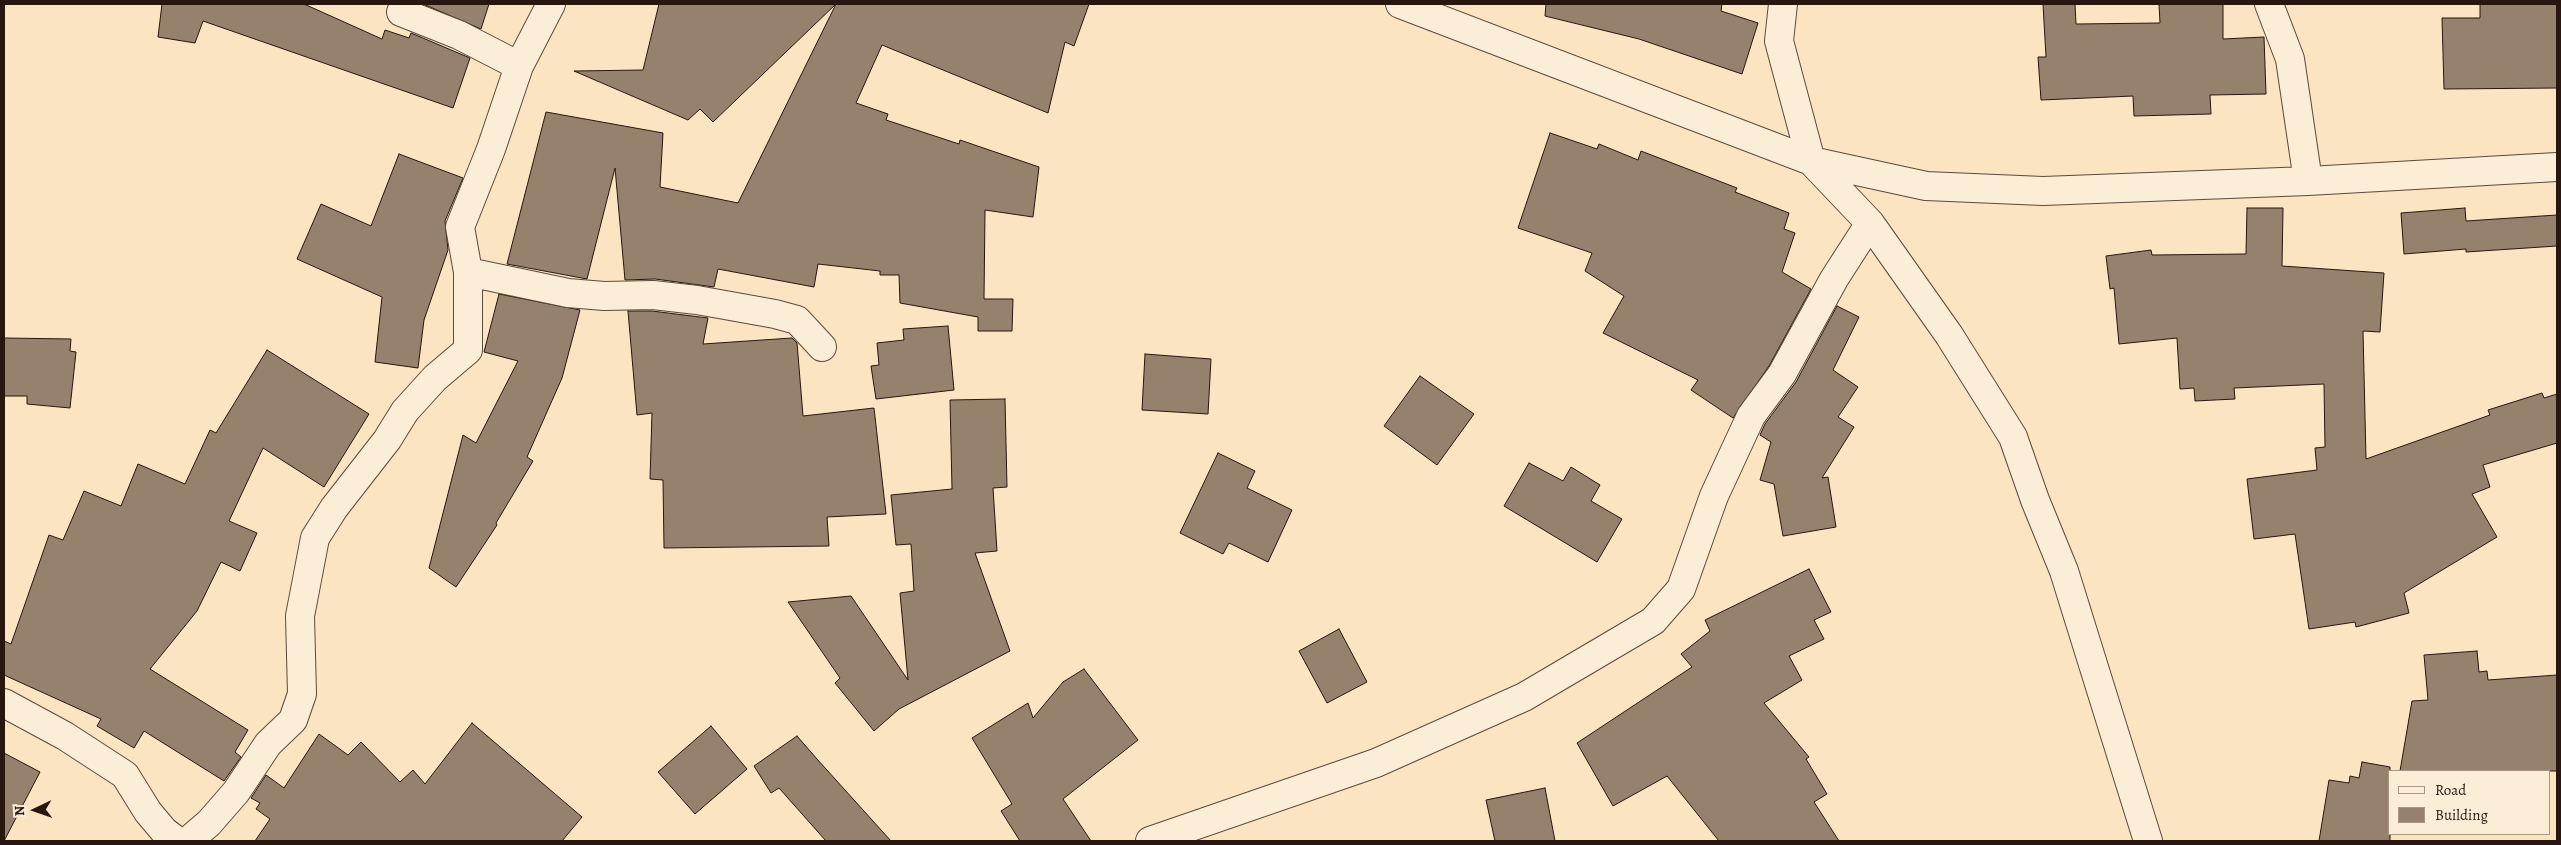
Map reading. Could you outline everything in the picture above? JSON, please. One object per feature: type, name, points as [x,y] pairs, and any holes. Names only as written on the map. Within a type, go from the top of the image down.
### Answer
[{"type":"street","points":[[188,841],[209,823],[236,792],[268,744],[293,720],[302,694],[300,616],[315,538],[339,502],[387,440],[405,411],[435,378],[468,350],[468,272],[460,228],[491,149],[518,66],[551,4]]},
{"type":"street","points":[[1400,4],[1811,161],[1926,186],[2043,191],[2308,181],[2557,167]]},
{"type":"street","points":[[1783,4],[1779,41],[1811,161],[1870,223],[1948,335],[2014,437],[2035,500],[2064,571],[2148,841]]},
{"type":"street","points":[[2269,4],[2290,59],[2308,181]]},
{"type":"street","points":[[400,12],[459,34],[518,66]]},
{"type":"street","points":[[1150,841],[1376,763],[1524,697],[1653,621],[1681,589],[1714,496],[1751,416],[1782,374],[1834,279],[1870,223]]},
{"type":"street","points":[[468,272],[568,293],[604,296],[653,295],[689,299],[775,314],[797,320],[822,347]]},
{"type":"street","points":[[4,703],[64,736],[126,774],[148,812],[164,831],[177,841]]},
{"type":"building","points":[[162,4],[304,4],[382,39],[385,30],[409,38],[411,33],[470,58],[453,108],[203,21],[195,43],[158,37]]},
{"type":"building","points":[[423,4],[489,4],[481,29]]},
{"type":"building","points":[[659,4],[836,4],[713,122],[700,109],[688,120],[574,71],[643,70]]},
{"type":"building","points":[[836,4],[1089,4],[1074,46],[1065,42],[1048,113],[882,45],[856,103],[888,114],[886,120],[959,144],[960,140],[1039,167],[1033,217],[985,210],[984,299],[1013,299],[1012,331],[978,331],[978,317],[900,303],[899,275],[880,275],[880,271],[818,264],[814,287],[718,269],[714,287],[655,279],[625,280],[615,168],[587,279],[507,264],[546,112],[663,133],[660,187],[738,203]]},
{"type":"building","points":[[1546,4],[1722,4],[1721,11],[1758,23],[1742,74],[1639,39],[1545,16]]},
{"type":"building","points":[[2043,4],[2075,4],[2076,24],[2160,23],[2159,4],[2223,4],[2223,39],[2264,37],[2266,94],[2210,95],[2211,114],[2134,116],[2133,96],[2041,100],[2038,57],[2046,57]]},
{"type":"building","points":[[2480,4],[2557,4],[2557,88],[2444,89],[2442,18],[2480,18]]},
{"type":"building","points":[[1550,133],[1597,149],[1599,144],[1638,160],[1641,151],[1737,188],[1735,192],[1789,213],[1784,229],[1795,233],[1782,272],[1811,289],[1769,366],[1733,418],[1691,390],[1698,380],[1603,333],[1624,296],[1585,271],[1592,253],[1518,228]]},
{"type":"building","points":[[399,154],[463,178],[445,221],[448,250],[424,320],[418,368],[375,362],[382,297],[297,259],[321,204],[371,226]]},
{"type":"building","points":[[2247,208],[2283,208],[2282,266],[2384,273],[2380,332],[2363,331],[2366,459],[2490,415],[2488,410],[2542,393],[2544,398],[2557,394],[2557,443],[2483,465],[2490,487],[2472,494],[2497,537],[2404,593],[2409,613],[2356,627],[2355,622],[2309,629],[2295,534],[2254,539],[2247,479],[2317,470],[2315,448],[2325,447],[2324,384],[2234,388],[2235,399],[2195,401],[2194,388],[2180,389],[2177,338],[2119,344],[2114,288],[2110,289],[2106,256],[2151,250],[2152,255],[2246,254]]},
{"type":"building","points":[[2465,208],[2466,221],[2557,215],[2557,246],[2466,252],[2466,249],[2404,254],[2401,213]]},
{"type":"building","points":[[499,294],[580,310],[562,378],[527,457],[533,461],[496,523],[497,525],[456,587],[429,568],[463,435],[476,443],[518,361],[484,352]]},
{"type":"building","points":[[1837,306],[1859,317],[1833,370],[1858,387],[1838,417],[1854,427],[1822,478],[1828,477],[1836,527],[1783,536],[1774,484],[1760,480],[1771,442],[1760,435],[1765,424],[1796,382]]},
{"type":"building","points":[[628,311],[652,311],[708,318],[703,344],[792,338],[797,343],[803,416],[874,408],[886,514],[827,517],[829,546],[664,548],[663,480],[650,479],[652,413],[637,415]]},
{"type":"building","points":[[948,326],[954,390],[876,399],[871,366],[879,365],[877,343],[904,340],[903,329]]},
{"type":"building","points":[[4,338],[71,339],[70,351],[76,352],[70,408],[27,404],[27,396],[4,396]]},
{"type":"building","points":[[267,350],[369,414],[324,487],[263,448],[229,521],[257,533],[240,571],[221,562],[197,611],[150,669],[248,730],[235,752],[241,757],[224,781],[144,731],[134,748],[97,726],[101,719],[4,675],[4,641],[11,644],[49,535],[63,540],[84,491],[121,506],[138,464],[185,484],[210,430],[216,433]]},
{"type":"building","points":[[1145,354],[1211,359],[1208,414],[1142,410]]},
{"type":"building","points":[[1420,376],[1474,414],[1437,465],[1384,426]]},
{"type":"building","points":[[1005,399],[1007,487],[993,488],[997,551],[975,553],[1010,651],[899,709],[874,731],[835,683],[840,678],[788,602],[851,596],[908,680],[900,593],[914,591],[911,544],[896,545],[891,495],[952,489],[950,400]]},
{"type":"building","points":[[1218,453],[1255,471],[1247,488],[1292,510],[1268,562],[1229,543],[1223,554],[1180,533]]},
{"type":"building","points":[[1529,463],[1563,481],[1571,467],[1600,485],[1591,501],[1622,519],[1597,562],[1504,506]]},
{"type":"building","points":[[1809,569],[1831,612],[1814,620],[1824,639],[1789,656],[1802,680],[1764,703],[1809,757],[1806,759],[1827,794],[1814,802],[1839,841],[1719,841],[1667,776],[1613,806],[1577,743],[1692,667],[1681,654],[1710,631],[1705,620]]},
{"type":"building","points":[[1339,629],[1367,682],[1327,703],[1299,651]]},
{"type":"building","points":[[2477,651],[2479,672],[2487,671],[2488,680],[2557,675],[2557,771],[2400,770],[2412,701],[2428,700],[2424,655]]},
{"type":"building","points":[[1084,669],[1138,740],[1063,799],[1091,841],[1020,841],[1001,811],[1012,804],[972,738],[1028,703],[1033,718],[1063,682]]},
{"type":"building","points":[[472,723],[582,817],[562,841],[255,841],[270,819],[256,809],[260,803],[251,798],[266,775],[284,788],[319,734],[348,755],[361,742],[400,782],[413,770],[425,784]]},
{"type":"building","points":[[711,726],[747,769],[695,814],[658,772]]},
{"type":"building","points":[[797,736],[891,841],[826,841],[779,788],[771,793],[754,766]]},
{"type":"building","points":[[4,753],[40,772],[4,841]]},
{"type":"building","points":[[2362,762],[2390,767],[2390,770],[2388,770],[2388,835],[2390,835],[2390,841],[2319,841],[2329,780],[2349,783],[2350,776],[2359,778]]},
{"type":"building","points":[[1545,788],[1555,841],[1495,841],[1486,800]]}]
